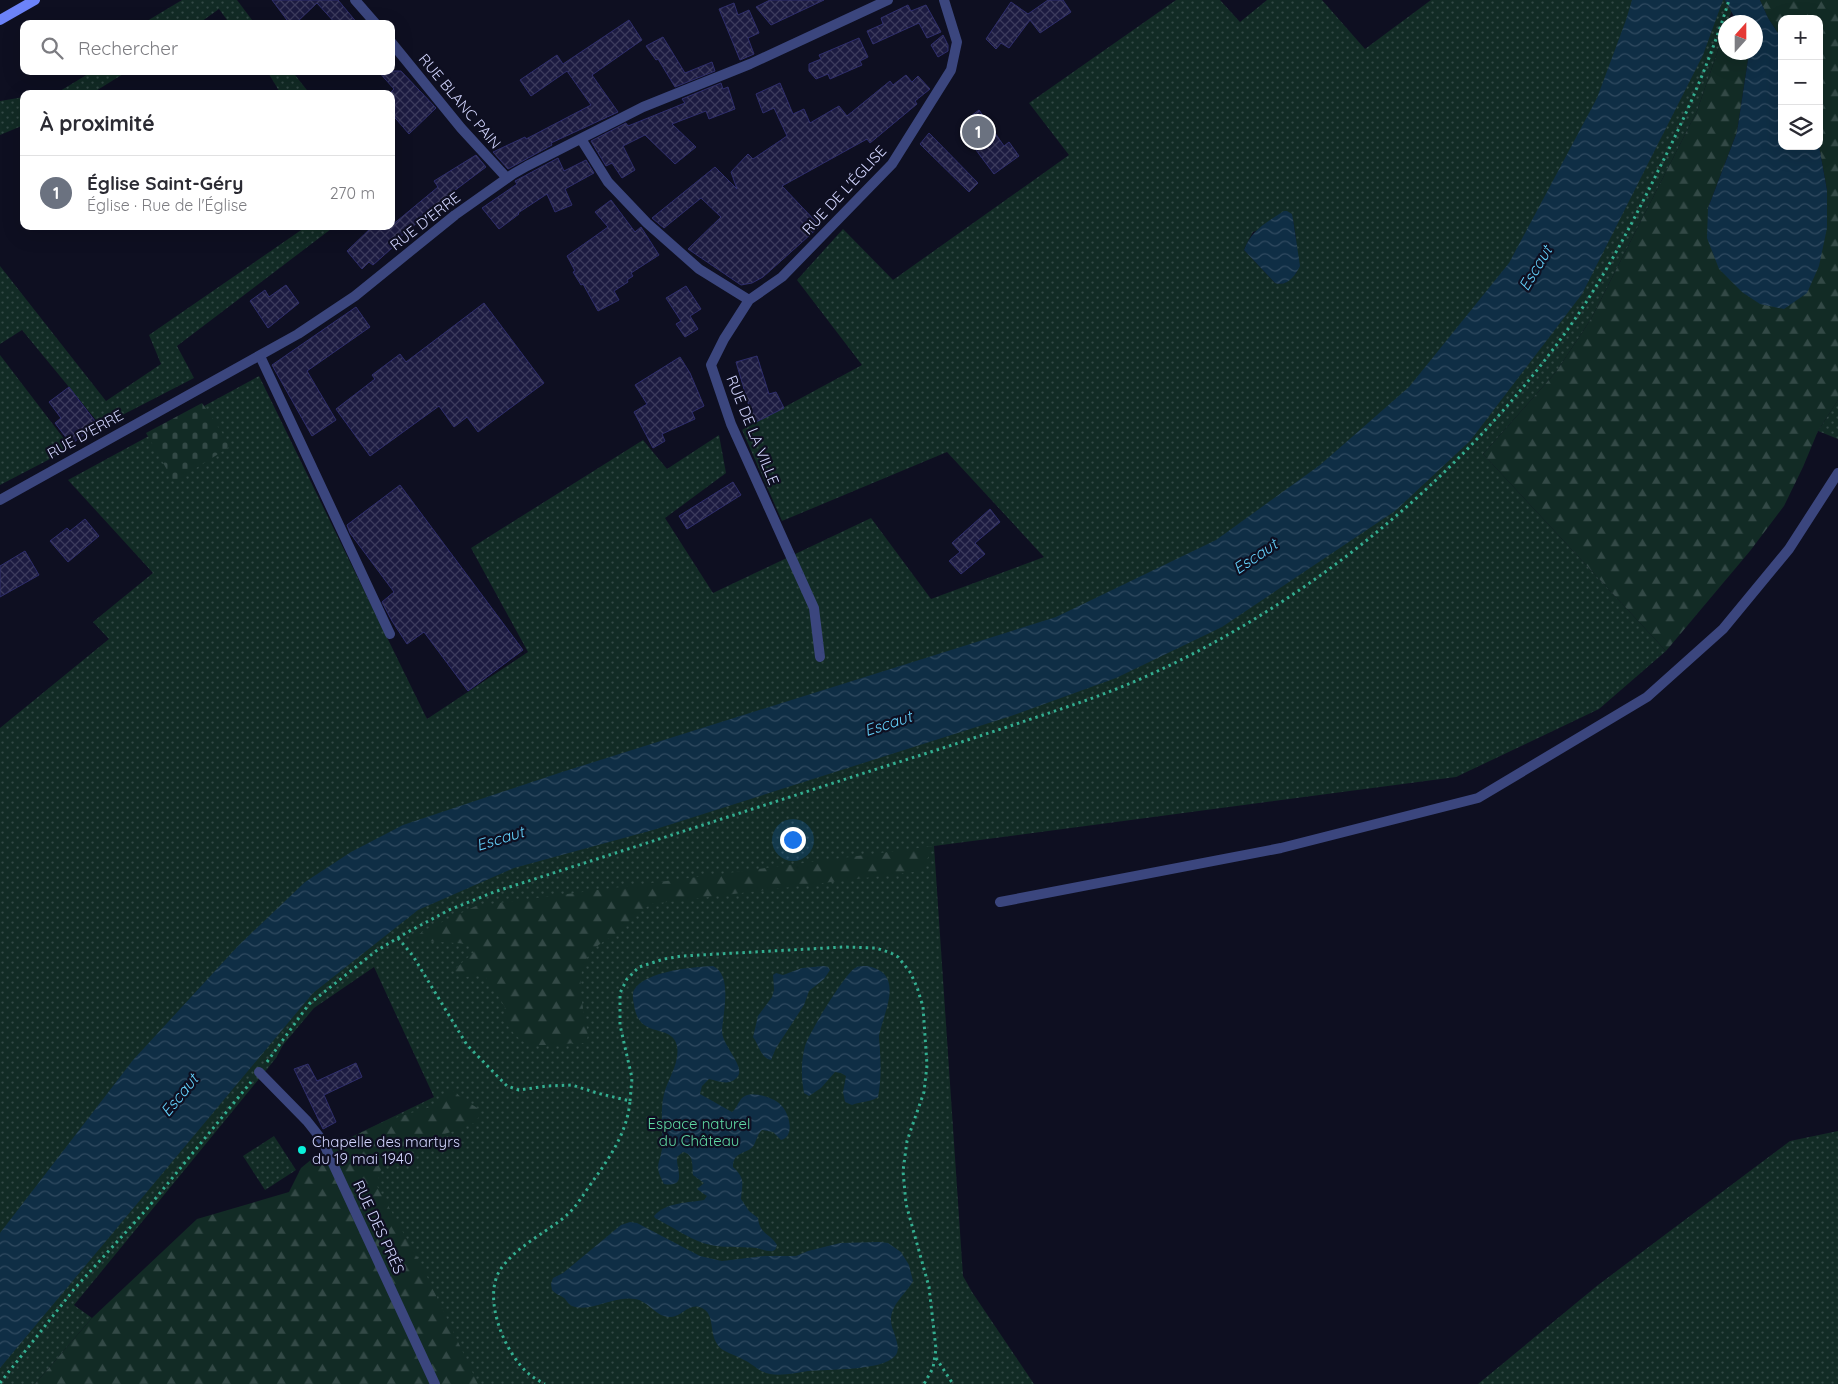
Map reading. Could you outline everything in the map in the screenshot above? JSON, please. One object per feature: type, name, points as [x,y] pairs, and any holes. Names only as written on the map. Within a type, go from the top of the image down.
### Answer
[{"type":"street","points":[[0,20],[35,0]]},
{"type":"street","points":[[355,0],[372,20]]},
{"type":"street","name":"RUE D'ERRE","points":[[0,500],[298,334],[355,296],[455,215],[507,178],[538,160],[643,107],[750,64],[888,0]]},
{"type":"street","name":"RUE DE L'ÉGLISE","points":[[749,300],[782,277],[892,164],[952,70],[958,42],[944,0]]},
{"type":"street","name":"RUE BLANC PAIN","points":[[395,47],[461,128],[507,178]]},
{"type":"street","points":[[581,139],[608,182],[647,223],[699,268],[749,300]]},
{"type":"street","name":"RUE DE LA VILLE","points":[[749,300],[724,339],[711,365],[731,424],[814,608],[820,657]]},
{"type":"street","points":[[260,356],[390,634]]},
{"type":"street","points":[[1000,902],[1282,848],[1478,798],[1647,697],[1723,629],[1789,549],[1838,473]]},
{"type":"street","name":"RUE DES PRÉS","points":[[259,1072],[306,1120],[322,1140],[435,1384]]},
{"type":"path","points":[[0,1383],[75,1288],[146,1210],[259,1072],[309,1004],[376,951],[449,910],[494,892],[979,737],[1138,680],[1192,654],[1289,597],[1382,527],[1425,491],[1482,433],[1547,357],[1592,294],[1647,194],[1689,107],[1716,40],[1729,0]]},
{"type":"path","points":[[398,938],[412,956],[467,1045],[507,1086],[519,1090],[572,1085],[630,1101]]},
{"type":"path","points":[[545,1384],[528,1373],[506,1342],[494,1308],[495,1281],[498,1273],[512,1256],[562,1220],[576,1206],[618,1144],[629,1115],[632,1078],[620,1025],[619,998],[623,985],[639,967],[664,959],[682,956],[844,947],[876,948],[898,957],[905,964],[917,987],[923,1007],[926,1031],[926,1082],[907,1141],[903,1171],[908,1214],[929,1287],[936,1349],[936,1358],[931,1373],[924,1384]]},
{"type":"path","points":[[936,1358],[952,1384]]},
{"type":"green space","points":[[182,0],[237,0],[252,20],[227,20],[219,9],[204,20],[149,20]]},
{"type":"green space","name":"Espace naturel du Château","points":[[1176,0],[1220,0],[1240,22],[1267,0],[1322,0],[1365,49],[1431,0],[1735,0],[1730,15],[1718,15],[1718,50],[1697,111],[1591,319],[1556,372],[1483,454],[1666,651],[1599,709],[1456,777],[934,846],[963,1276],[1034,1384],[456,1384],[345,1140],[434,1097],[374,967],[314,1008],[283,1045],[276,1058],[74,1305],[92,1318],[35,1384],[0,1384],[0,728],[109,639],[93,622],[153,573],[68,480],[259,376],[427,719],[528,652],[471,548],[643,440],[667,469],[719,435],[726,473],[665,518],[713,593],[871,518],[931,599],[1044,557],[947,452],[782,521],[742,430],[862,365],[797,280],[843,229],[893,280],[1069,155],[1029,103]],"holes":[[[1293,219],[1296,238],[1297,272],[1287,282],[1282,284],[1275,283],[1244,250],[1253,232]]]},
{"type":"green space","points":[[1760,0],[1838,0],[1838,400],[1818,431],[1784,506],[1750,551],[1666,651],[1483,454],[1556,372],[1591,319],[1697,111],[1718,50],[1718,60],[1748,60],[1737,132],[1708,208],[1827,228],[1827,190],[1820,150],[1823,150],[1823,15],[1778,15],[1778,33],[1768,18]]},
{"type":"green space","points":[[86,75],[122,75],[97,90],[62,90]]},
{"type":"green space","points":[[269,75],[295,75],[307,90],[279,90]]},
{"type":"green space","points":[[20,98],[20,127],[0,135],[0,101]]},
{"type":"green space","points":[[301,230],[330,230],[177,346],[194,378],[101,426],[22,330],[0,344],[0,266],[106,401],[161,364],[149,335]]},
{"type":"green space","points":[[0,355],[71,448],[0,485]]},
{"type":"green space","points":[[1838,400],[1838,439],[1818,431]]},
{"type":"green space","points":[[202,403],[231,446],[174,482],[146,433]]},
{"type":"green space","points":[[934,846],[921,871],[651,904],[615,934],[601,943],[586,959],[582,969],[581,991],[588,1035],[586,1043],[537,1045],[526,1043],[503,1021],[505,1007],[485,976],[461,977],[454,974],[456,968],[475,951],[475,946],[470,944],[411,940],[425,930],[476,906]]},
{"type":"green space","points":[[450,1090],[478,1109],[480,1111],[479,1117],[474,1123],[401,1148],[387,1155],[377,1186],[422,1266],[478,1384],[35,1384],[92,1318],[197,1219],[289,1192],[301,1168],[318,1154],[385,1121],[437,1105]]},
{"type":"green space","points":[[1838,1131],[1838,1384],[1478,1384],[1598,1285],[1790,1141]]},
{"type":"green space","points":[[274,1136],[296,1170],[265,1190],[243,1156]]},
{"type":"water","name":"Escaut","points":[[1632,0],[1723,0],[1703,55],[1582,294],[1470,441],[1395,511],[1222,627],[1116,678],[1011,716],[653,830],[514,868],[418,910],[313,993],[0,1368],[0,1233],[133,1060],[238,946],[305,882],[351,852],[403,825],[562,772],[1056,617],[1216,540],[1320,465],[1409,387],[1509,263],[1597,98]]},
{"type":"water","points":[[1725,0],[1760,0],[1768,18],[1778,33],[1778,150],[1820,150],[1827,190],[1827,228],[1819,266],[1807,293],[1784,309],[1760,304],[1742,292],[1719,269],[1707,238],[1708,208],[1737,132],[1748,60],[1763,60],[1763,15],[1733,15]]},
{"type":"water","points":[[1284,211],[1292,214],[1300,266],[1290,280],[1279,284],[1275,283],[1244,250],[1255,232]]},
{"type":"water","points":[[713,966],[723,977],[725,986],[723,1037],[736,1061],[739,1072],[735,1079],[728,1082],[709,1079],[702,1086],[700,1094],[732,1112],[744,1096],[755,1094],[764,1096],[780,1104],[786,1112],[790,1124],[786,1138],[781,1140],[773,1132],[762,1130],[754,1145],[735,1158],[733,1167],[742,1178],[741,1199],[749,1211],[758,1218],[763,1231],[777,1245],[773,1251],[757,1248],[716,1246],[703,1243],[685,1235],[654,1216],[664,1208],[704,1200],[707,1196],[697,1189],[704,1183],[693,1175],[692,1161],[687,1153],[683,1152],[677,1157],[679,1176],[676,1183],[664,1184],[659,1174],[658,1166],[662,1150],[663,1100],[677,1058],[677,1046],[674,1039],[669,1035],[642,1023],[637,1016],[633,992],[648,978],[659,974],[682,969]]},
{"type":"water","points":[[824,966],[830,970],[824,979],[809,991],[804,1005],[776,1048],[771,1060],[767,1058],[762,1054],[753,1037],[758,1016],[772,997],[774,990],[773,975],[776,973],[783,975],[802,968]]},
{"type":"water","points":[[867,966],[879,970],[886,976],[890,994],[879,1036],[881,1069],[878,1097],[852,1105],[845,1102],[843,1092],[846,1076],[835,1072],[821,1088],[809,1096],[804,1093],[802,1075],[803,1057],[808,1039],[843,981],[856,967]]},
{"type":"water","points":[[630,1222],[637,1223],[700,1256],[722,1261],[764,1256],[796,1256],[840,1243],[888,1243],[901,1252],[909,1265],[913,1281],[893,1309],[891,1320],[898,1348],[897,1352],[889,1361],[867,1367],[770,1374],[723,1350],[714,1339],[709,1314],[699,1307],[691,1307],[671,1317],[661,1315],[640,1300],[627,1298],[580,1308],[572,1306],[552,1290],[553,1278],[563,1273],[621,1225]]},
{"type":"building","points":[[272,0],[338,0],[355,20],[332,20],[317,3],[299,20],[287,20]]},
{"type":"building","points":[[770,0],[824,0],[771,25],[756,7]]},
{"type":"building","points":[[1048,0],[1063,0],[1071,12],[1040,33],[1030,20],[1009,48],[1001,43],[996,49],[986,39],[1011,2],[1028,14]]},
{"type":"building","points":[[734,3],[738,15],[749,10],[759,33],[748,38],[754,54],[740,60],[719,9]]},
{"type":"building","points":[[908,5],[911,11],[926,5],[941,32],[927,38],[919,23],[873,44],[867,31],[883,24],[881,18]]},
{"type":"building","points":[[629,20],[642,40],[592,75],[618,112],[551,143],[552,145],[508,169],[493,152],[525,137],[526,139],[591,105],[567,71],[531,96],[520,80],[557,55],[563,64]]},
{"type":"building","points":[[943,35],[948,45],[948,51],[938,57],[931,45]]},
{"type":"building","points":[[663,37],[685,73],[712,62],[715,71],[675,87],[658,59],[656,60],[646,46]]},
{"type":"building","points":[[859,38],[868,57],[860,61],[862,65],[830,79],[828,74],[816,79],[809,71],[809,64],[821,59],[819,55]]},
{"type":"building","points":[[395,71],[401,71],[436,108],[409,134],[395,118],[394,89],[382,75],[395,75]]},
{"type":"building","points":[[906,75],[912,82],[918,76],[930,89],[915,101],[917,104],[870,143],[867,139],[782,186],[820,226],[763,277],[752,283],[741,285],[688,249],[721,217],[701,198],[664,228],[652,218],[715,167],[737,189],[731,172],[748,154],[753,159],[787,136],[774,108],[763,113],[756,94],[780,83],[793,114],[804,109],[810,123],[839,106],[847,116],[890,81],[893,85]]},
{"type":"building","points":[[721,83],[723,89],[728,87],[735,109],[709,119],[706,111],[672,124],[696,147],[675,164],[645,135],[623,146],[635,170],[622,178],[612,163],[606,166],[591,141],[626,123],[628,126],[685,103],[682,99]]},
{"type":"building","points":[[979,110],[1004,146],[1009,142],[1019,156],[994,174],[976,150],[986,143],[971,116]]},
{"type":"building","points":[[929,133],[978,183],[969,192],[920,144]]},
{"type":"building","points":[[476,155],[486,167],[446,197],[400,237],[402,239],[373,265],[369,262],[362,269],[347,251],[369,230],[395,230],[395,223],[438,187],[434,181]]},
{"type":"building","points":[[558,158],[564,171],[586,160],[594,173],[565,189],[572,205],[555,212],[547,194],[518,213],[499,229],[482,208],[517,184],[515,181]]},
{"type":"building","points":[[611,200],[635,232],[641,227],[659,255],[631,273],[633,276],[627,280],[628,282],[614,291],[619,300],[598,311],[583,284],[581,285],[573,272],[575,271],[567,256],[608,227],[595,212]]},
{"type":"building","points":[[286,285],[299,303],[268,328],[250,301],[265,290],[269,297]]},
{"type":"building","points":[[686,286],[701,309],[690,316],[698,329],[685,337],[676,324],[681,321],[666,298]]},
{"type":"building","points":[[484,303],[544,383],[478,432],[467,417],[454,427],[439,406],[370,456],[336,409],[375,379],[372,375],[400,354],[406,362]]},
{"type":"building","points":[[356,307],[370,327],[307,371],[336,420],[312,436],[272,365]]},
{"type":"building","points":[[757,356],[769,394],[776,392],[784,408],[754,423],[736,362]]},
{"type":"building","points":[[680,357],[690,373],[704,406],[692,412],[695,419],[662,434],[665,441],[653,448],[634,412],[647,404],[635,385]]},
{"type":"building","points":[[69,387],[98,425],[71,444],[55,423],[61,418],[49,402]]},
{"type":"building","points":[[733,482],[741,495],[687,529],[679,516]]},
{"type":"building","points":[[400,485],[523,650],[468,691],[424,632],[407,644],[382,602],[394,592],[350,533],[347,525]]},
{"type":"building","points":[[990,509],[1000,522],[975,543],[985,554],[961,574],[949,561],[960,552],[952,543]]},
{"type":"building","points":[[85,519],[99,536],[68,562],[50,541],[67,528],[70,531]]},
{"type":"building","points":[[25,551],[39,575],[0,597],[0,566]]},
{"type":"building","points":[[356,1063],[362,1077],[324,1095],[336,1122],[323,1129],[294,1069],[308,1064],[317,1081]]},
{"type":"place","name":"Église Saint-Géry","points":[[978,132]]},
{"type":"place","name":"Chapelle des martyrs du 19 mai 1940","points":[[302,1150]]}]
